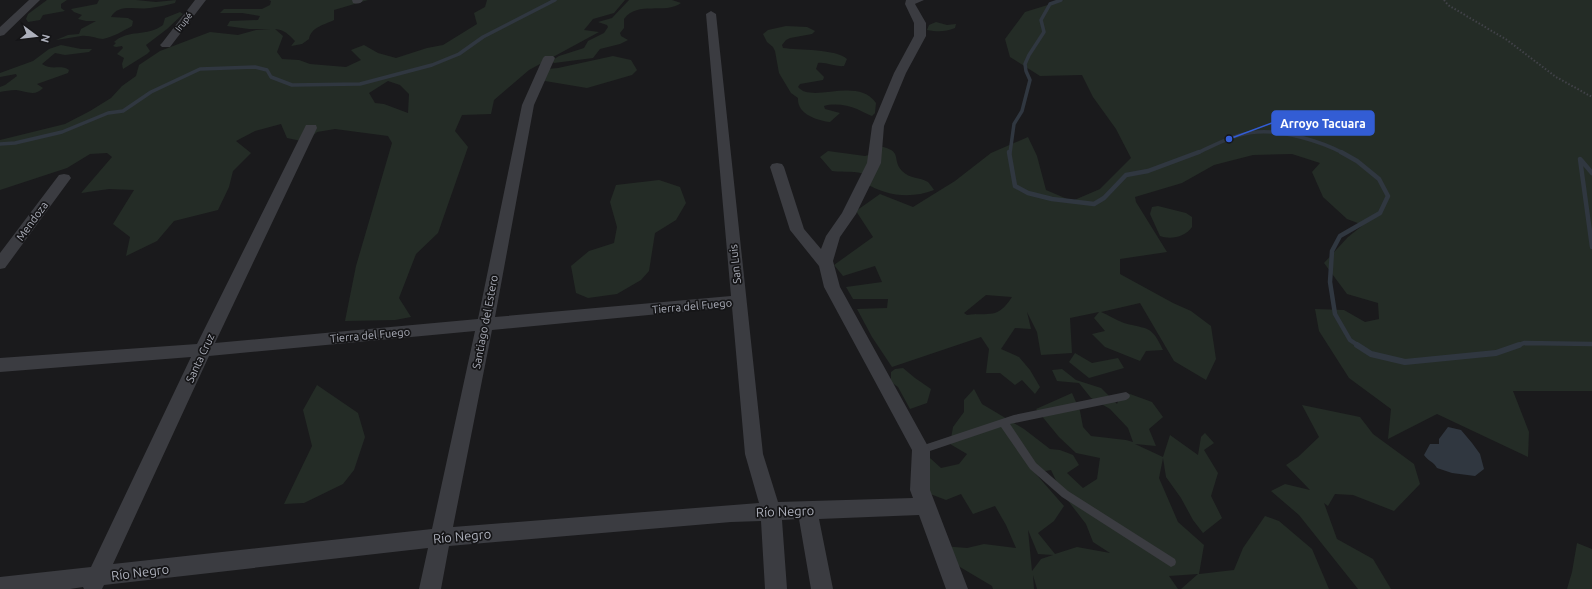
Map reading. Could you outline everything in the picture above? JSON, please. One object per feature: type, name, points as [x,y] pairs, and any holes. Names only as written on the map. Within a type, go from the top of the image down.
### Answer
[{"type":"street","points":[[0,33],[35,0]]},
{"type":"street","name":"Irupé","points":[[166,44],[201,0]]},
{"type":"street","points":[[914,1],[920,23],[920,36],[900,73],[878,126],[874,163],[849,214],[833,236],[825,261],[832,287],[922,450],[920,490],[957,589]]},
{"type":"street","name":"San Luis","points":[[711,14],[754,454],[771,512],[776,589]]},
{"type":"street","name":"Santiago del Estero","points":[[430,589],[485,325],[528,105],[549,58]]},
{"type":"street","name":"Santa Cruz","points":[[94,583],[203,350],[311,128]]},
{"type":"street","points":[[777,167],[797,230],[827,266]]},
{"type":"street","name":"Mendoza","points":[[0,264],[64,178]]},
{"type":"street","name":"Tierra del Fuego","points":[[0,365],[203,350],[739,301]]},
{"type":"street","name":"Río Negro","points":[[0,587],[94,583],[441,537],[731,513],[925,506]]},
{"type":"street","points":[[808,511],[822,589]]},
{"type":"lane","points":[[922,450],[1014,419],[1126,396]]},
{"type":"lane","points":[[1003,422],[1033,466],[1065,494],[1171,562]]},
{"type":"path","points":[[1444,0],[1448,5],[1507,40],[1556,78],[1592,97]]},
{"type":"shaded area","points":[[47,0],[67,0],[61,4],[61,8],[65,11],[43,15],[40,20],[28,22],[26,19],[28,14]]},
{"type":"shaded area","points":[[99,0],[136,0],[156,2],[176,0],[175,3],[156,7],[128,8],[118,10],[111,17],[128,18],[133,21],[132,26],[110,37],[103,39],[81,36],[56,40],[68,35],[79,34],[81,29],[96,21],[78,19],[82,15],[71,9],[97,4]]},
{"type":"shaded area","points":[[269,0],[368,0],[334,10],[334,20],[315,29],[310,35],[309,39],[302,44],[291,46],[295,41],[284,31],[275,29],[283,36],[277,52],[282,59],[299,60],[310,64],[346,67],[361,60],[351,50],[364,45],[378,53],[396,58],[427,48],[443,45],[477,24],[474,13],[485,7],[487,0],[625,0],[614,13],[593,19],[584,30],[599,32],[529,70],[494,100],[491,114],[462,115],[455,131],[468,147],[438,233],[416,254],[399,298],[411,317],[395,320],[345,321],[356,266],[392,143],[388,136],[335,129],[317,132],[306,142],[287,138],[281,124],[255,131],[236,141],[251,153],[233,171],[229,187],[218,210],[174,221],[157,241],[126,256],[130,237],[113,224],[134,190],[109,189],[81,193],[112,157],[107,153],[90,154],[67,168],[0,190],[0,140],[65,124],[90,111],[111,98],[122,86],[136,76],[139,65],[160,51],[210,32],[238,35],[256,30],[270,29],[249,29],[227,26],[230,21],[258,20],[260,16],[242,13],[220,13],[224,9],[262,9],[270,5],[271,1]],"holes":[[[388,81],[400,85],[409,94],[408,113],[384,104],[375,103],[369,93]]]},
{"type":"shaded area","points":[[629,0],[672,0],[681,3],[667,8],[644,9],[630,13],[624,19],[624,28],[620,33],[621,36],[628,40],[620,44],[600,49],[593,58],[554,63],[551,61],[559,56],[584,48],[588,41],[604,33],[608,27],[607,25],[598,22],[612,18]]},
{"type":"shaded area","points":[[1064,0],[1592,0],[1592,391],[1513,391],[1529,432],[1528,457],[1437,414],[1388,439],[1391,409],[1349,378],[1319,331],[1315,309],[1344,310],[1365,322],[1379,319],[1378,303],[1347,294],[1324,263],[1348,237],[1363,225],[1347,219],[1323,197],[1312,172],[1320,163],[1292,154],[1253,155],[1214,165],[1182,183],[1135,197],[1136,202],[1167,252],[1120,259],[1120,274],[1173,303],[1191,311],[1211,326],[1216,359],[1206,380],[1174,361],[1140,303],[1101,312],[1124,323],[1148,329],[1152,332],[1163,350],[1146,351],[1140,361],[1105,347],[1092,334],[1105,331],[1094,318],[1099,312],[1070,318],[1072,353],[1041,355],[1037,332],[1027,312],[1031,329],[1015,328],[1001,349],[1019,357],[1030,370],[1040,387],[1035,394],[1022,380],[1015,385],[1000,373],[986,373],[989,349],[981,337],[892,367],[872,337],[857,309],[887,308],[888,299],[853,299],[846,287],[882,282],[875,266],[843,276],[834,265],[873,237],[856,211],[880,194],[913,207],[955,181],[991,153],[1028,137],[1037,156],[1046,190],[1072,201],[1100,189],[1131,158],[1116,129],[1093,97],[1082,75],[1040,76],[1010,57],[1005,39],[1025,12]],"holes":[[[986,295],[1012,297],[1002,309],[992,314],[967,315],[964,313]]]},
{"type":"shaded area","points":[[180,12],[183,14],[167,29],[146,45],[150,51],[147,54],[123,69],[122,64],[124,58],[117,54],[123,48],[122,46],[113,46],[116,43],[114,42],[119,38],[131,34],[157,29],[163,25],[165,18]]},
{"type":"shaded area","points":[[936,22],[947,25],[956,24],[955,28],[948,30],[927,30],[929,25]]},
{"type":"shaded area","points":[[786,26],[807,27],[815,31],[812,34],[786,40],[782,45],[783,48],[817,50],[835,53],[847,59],[844,66],[818,63],[816,69],[824,77],[823,80],[800,84],[798,87],[813,93],[847,91],[868,95],[876,103],[875,113],[872,116],[853,108],[836,105],[824,106],[825,109],[840,113],[830,122],[813,118],[804,112],[799,104],[798,98],[791,93],[779,73],[775,51],[767,42],[763,34],[768,30]]},
{"type":"shaded area","points":[[61,45],[81,49],[92,49],[89,52],[65,55],[55,53],[42,64],[49,67],[66,68],[69,70],[68,73],[37,84],[43,88],[40,91],[34,93],[16,90],[0,92],[0,87],[17,76],[16,74],[0,77],[0,73],[33,61],[49,49]]},
{"type":"shaded area","points":[[613,56],[631,60],[637,70],[632,75],[587,88],[545,81],[541,76],[546,71],[537,70],[558,68]]},
{"type":"shaded area","points":[[879,146],[892,150],[896,156],[899,167],[905,174],[928,182],[934,190],[916,195],[899,195],[881,191],[865,183],[867,175],[863,173],[832,171],[820,157],[828,151],[865,156],[876,153]]},
{"type":"shaded area","points":[[659,180],[680,187],[686,203],[676,220],[655,233],[649,271],[641,280],[617,294],[588,298],[576,293],[571,266],[589,251],[614,243],[617,227],[610,202],[616,185]]},
{"type":"shaded area","points":[[1158,206],[1186,213],[1192,217],[1192,227],[1186,233],[1178,237],[1169,238],[1160,236],[1150,214],[1152,207]]},
{"type":"shaded area","points":[[1075,353],[1092,363],[1118,358],[1124,368],[1089,378],[1069,362]]},
{"type":"shaded area","points":[[903,368],[931,389],[927,403],[910,409],[898,387],[891,382],[891,372],[895,369]]},
{"type":"shaded area","points":[[1062,369],[1076,380],[1101,388],[1117,404],[1121,394],[1130,394],[1152,402],[1163,417],[1149,429],[1156,446],[1135,444],[1163,457],[1170,435],[1198,455],[1201,437],[1205,433],[1214,443],[1204,450],[1218,473],[1211,496],[1222,518],[1203,533],[1166,477],[1163,458],[1159,478],[1178,522],[1204,545],[1199,574],[1234,570],[1243,548],[1265,516],[1279,521],[1312,549],[1329,589],[1181,589],[1198,574],[1169,576],[1178,589],[1037,589],[1033,575],[1034,589],[993,589],[992,586],[960,567],[941,546],[967,548],[984,544],[1016,548],[1006,525],[995,506],[973,514],[961,494],[946,500],[920,490],[930,458],[941,468],[959,464],[967,454],[950,444],[953,427],[964,412],[964,400],[974,389],[982,404],[1024,429],[1050,449],[1060,450],[1073,455],[1079,465],[1067,473],[1083,488],[1097,479],[1100,458],[1076,453],[1059,437],[1036,409],[1072,393],[1080,411],[1083,427],[1091,436],[1133,442],[1128,428],[1110,409],[1091,398],[1079,383],[1057,381],[1052,370]],"holes":[[[1051,470],[1062,493],[1086,524],[1093,542],[1110,553],[1077,547],[1055,554],[1038,533],[1054,521],[1064,506],[1035,473]],[[1028,530],[1038,554],[1053,555],[1041,559],[1032,571]]]},
{"type":"shaded area","points":[[317,385],[358,413],[365,437],[354,470],[343,484],[304,503],[284,504],[312,446],[303,410]]},
{"type":"shaded area","points":[[1302,405],[1360,417],[1373,434],[1414,464],[1420,484],[1394,511],[1353,495],[1335,494],[1328,506],[1324,503],[1337,539],[1373,559],[1391,589],[1358,589],[1299,515],[1271,491],[1285,484],[1310,490],[1286,465],[1298,457],[1319,437]]},
{"type":"shaded area","points":[[1448,427],[1461,430],[1480,454],[1484,469],[1475,476],[1452,473],[1437,468],[1424,455],[1430,444],[1439,444],[1439,439]]},
{"type":"shaded area","points":[[1577,543],[1592,549],[1592,589],[1567,589],[1572,572]]},
{"type":"waterway","points":[[0,144],[15,143],[62,132],[108,113],[123,111],[151,92],[200,69],[255,67],[267,70],[271,77],[292,85],[360,84],[432,65],[459,54],[483,37],[555,0]]},
{"type":"waterway","points":[[1010,153],[1014,124],[1022,111],[1030,80],[1025,64],[1044,32],[1041,20],[1050,4],[1061,0]]},
{"type":"waterway","points":[[1197,153],[1226,140],[1257,132],[1278,133],[1301,137],[1324,144],[1342,153]]},
{"type":"waterway","points":[[1009,152],[1015,186],[1028,193],[1052,199],[1094,204],[1104,198],[1126,175],[1148,171],[1199,152]]},
{"type":"waterway","points":[[1342,153],[1357,161],[1379,179],[1388,196],[1380,213],[1340,236],[1332,251],[1330,282],[1335,314],[1350,340],[1359,346]]},
{"type":"waterway","points":[[1580,159],[1592,247]]},
{"type":"waterway","points":[[1581,160],[1592,173]]},
{"type":"waterway","points":[[1516,346],[1524,343],[1592,344]]},
{"type":"waterway","points":[[1357,345],[1371,354],[1405,362],[1496,353],[1519,345]]},
{"type":"place","name":"Arroyo Tacuara","points":[[1229,139]]}]
